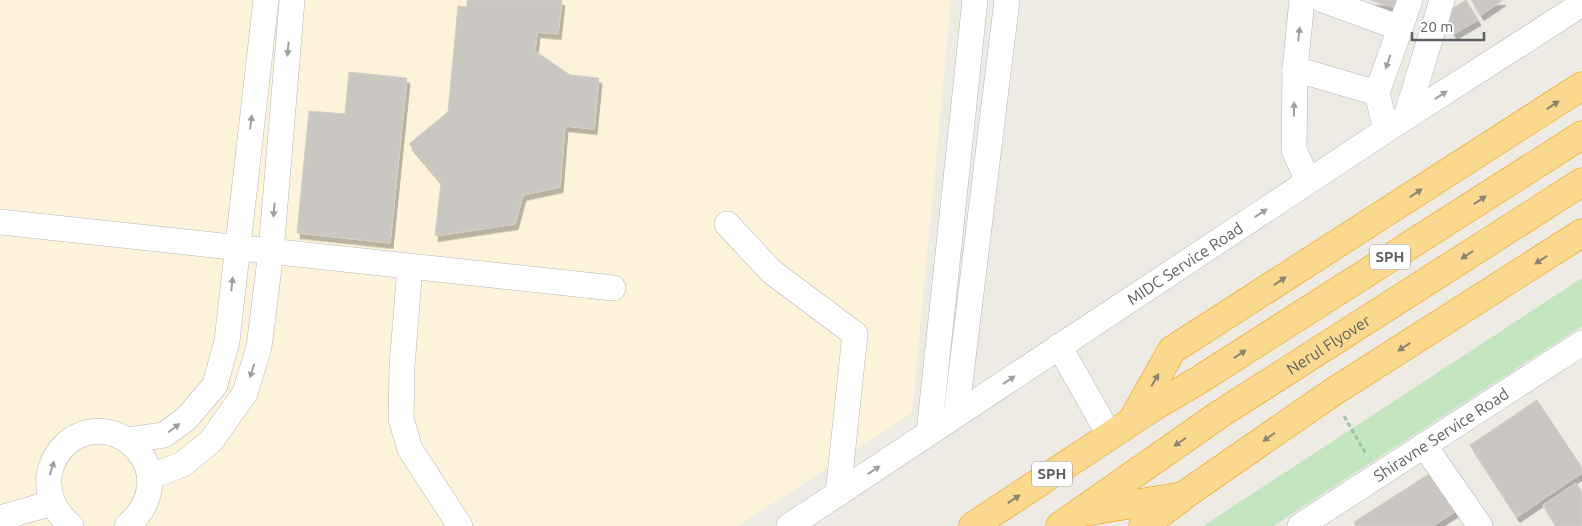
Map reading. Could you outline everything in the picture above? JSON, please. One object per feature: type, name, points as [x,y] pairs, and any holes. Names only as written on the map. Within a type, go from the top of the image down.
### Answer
[{"type":"highway","points":[[1120,429],[1172,350],[1582,86]]},
{"type":"highway","name":"SPH","points":[[973,526],[1120,429],[1582,134]]},
{"type":"highway","name":"Nerul Flyover","points":[[1069,520],[1220,414],[1582,182]]},
{"type":"highway","points":[[1143,526],[1330,394],[1582,233]]},
{"type":"highway","points":[[1069,520],[1183,496]]},
{"type":"street","points":[[128,440],[164,435],[187,418],[215,385],[226,341],[266,0]]},
{"type":"street","points":[[150,477],[184,464],[211,441],[245,393],[259,347],[271,252],[292,0]]},
{"type":"street","points":[[929,433],[974,0]]},
{"type":"street","points":[[956,415],[1008,0]]},
{"type":"street","points":[[1302,0],[1295,69],[1294,150],[1308,181]]},
{"type":"street","points":[[1323,0],[1400,28]]},
{"type":"street","points":[[1377,93],[1410,0]]},
{"type":"street","points":[[1396,123],[1442,0]]},
{"type":"street","name":"MIDC Service Road","points":[[789,526],[1396,123],[1582,4]]},
{"type":"street","points":[[1295,69],[1377,93],[1396,123]]},
{"type":"street","points":[[0,222],[613,288]]},
{"type":"street","points":[[726,224],[772,272],[855,334],[838,494]]},
{"type":"street","points":[[410,267],[402,366],[402,419],[410,449],[460,526]]},
{"type":"street","name":"Shiravne Service Road","points":[[1300,526],[1582,343]]},
{"type":"street","points":[[1059,346],[1120,429]]},
{"type":"street","points":[[71,526],[60,516],[52,503],[48,489],[49,474],[54,460],[62,448],[73,439],[86,433],[100,432],[115,434],[128,440],[139,450],[146,463],[150,477],[150,492],[145,506],[137,518],[127,526]]},
{"type":"street","points":[[1424,445],[1480,526]]},
{"type":"street","points":[[0,518],[52,503]]},
{"type":"path","points":[[1330,394],[1370,460]]},
{"type":"shaded area","points":[[0,0],[951,0],[912,413],[738,526],[0,526]]},
{"type":"green space","points":[[1582,278],[1582,326],[1273,526],[1203,526]]},
{"type":"building","points":[[467,0],[562,0],[558,34],[537,32],[535,51],[570,75],[599,78],[594,129],[565,126],[560,187],[523,195],[515,224],[435,236],[441,182],[409,144],[448,112],[458,6],[467,7]]},
{"type":"building","points":[[1370,0],[1398,0],[1396,8]]},
{"type":"building","points":[[1466,0],[1478,20],[1454,34],[1442,15]]},
{"type":"building","points":[[1471,0],[1503,0],[1481,15]]},
{"type":"building","points":[[349,72],[407,78],[390,243],[297,233],[309,111],[345,114]]},
{"type":"building","points":[[1537,400],[1582,468],[1582,473],[1517,517],[1470,445]]},
{"type":"building","points":[[1432,472],[1456,511],[1433,526],[1356,526],[1354,522]]},
{"type":"building","points":[[1576,483],[1582,492],[1582,526],[1556,526],[1543,505]]}]
